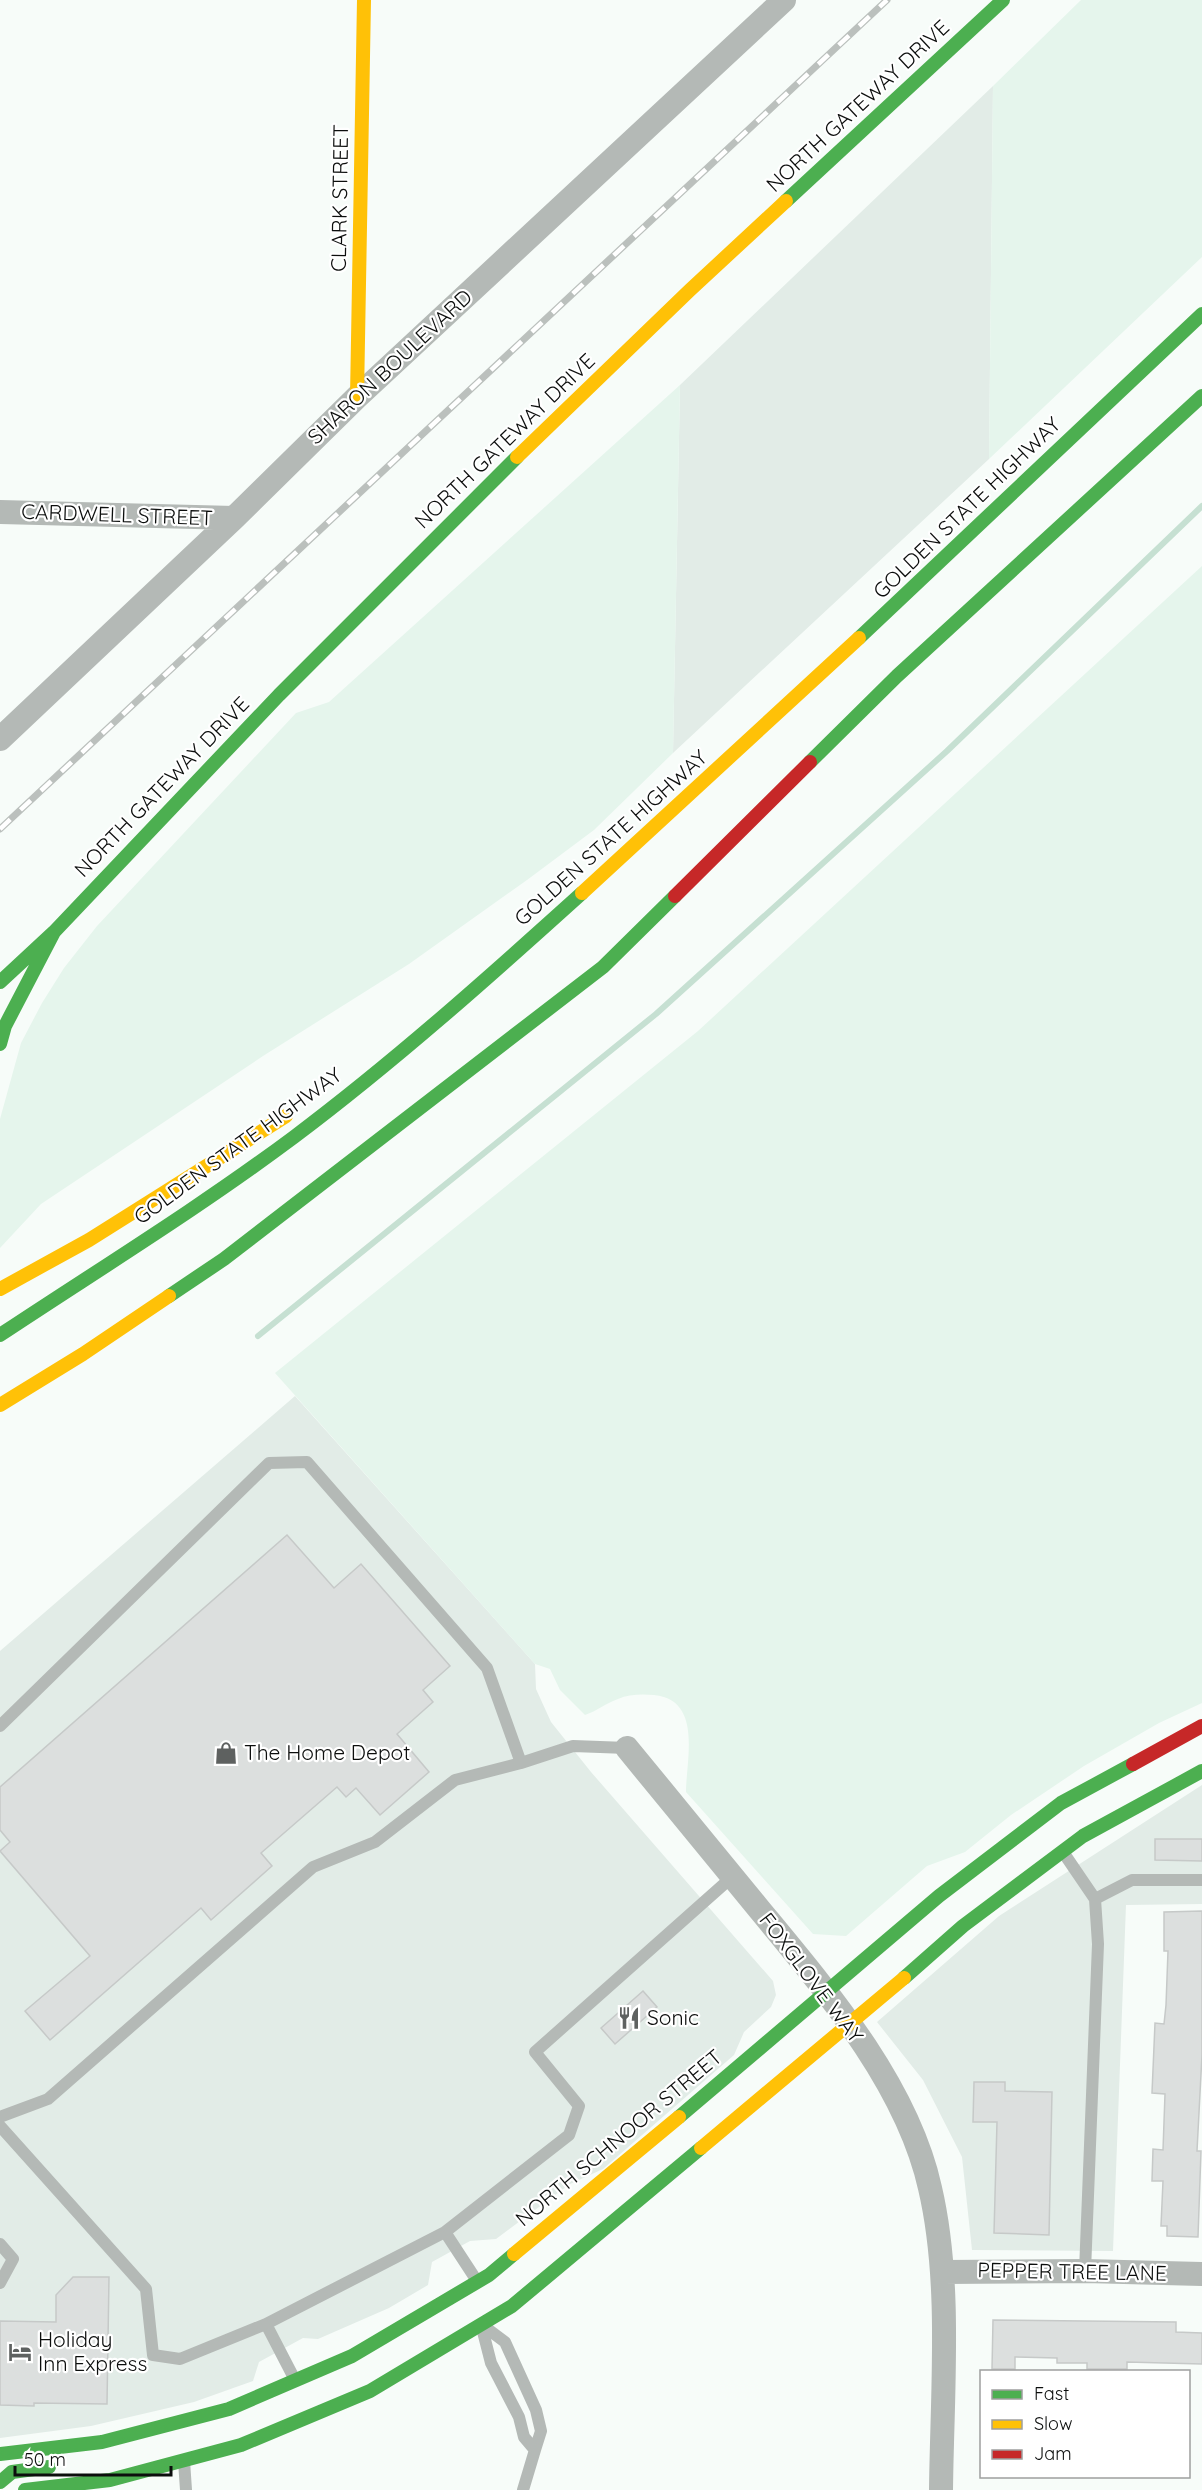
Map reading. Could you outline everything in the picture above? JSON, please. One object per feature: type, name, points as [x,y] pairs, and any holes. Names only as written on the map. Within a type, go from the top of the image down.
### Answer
[{"type":"main road","name":"CLARK STREET","points":[[357,397],[364,0]]},
{"type":"main road","name":"NORTH GATEWAY DRIVE","points":[[54,932],[279,695],[482,491],[690,290],[1003,0]]},
{"type":"main road","name":"GOLDEN STATE HIGHWAY","points":[[0,1335],[247,1169],[331,1108],[442,1017],[568,906],[855,643],[1202,314]]},
{"type":"main road","points":[[0,1405],[82,1354],[224,1259],[603,967],[897,676],[1202,396]]},
{"type":"main road","points":[[0,982],[54,932]]},
{"type":"main road","points":[[0,1044],[5,1026],[54,932]]},
{"type":"main road","points":[[352,1074],[442,1017]]},
{"type":"main road","points":[[0,1290],[89,1240],[301,1106]]},
{"type":"main road","name":"NORTH SCHNOOR STREET","points":[[0,2454],[102,2442],[229,2409],[352,2356],[489,2275],[828,1992],[939,1896],[1062,1803],[1202,1726]]},
{"type":"main road","points":[[25,2490],[110,2480],[241,2445],[370,2391],[512,2306],[850,2024],[963,1926],[1083,1836],[1202,1771]]},
{"type":"main road","points":[[563,2228],[567,2209]]},
{"type":"main road","points":[[482,2324],[495,2297]]},
{"type":"main road","points":[[88,2456],[102,2442]]},
{"type":"main road","points":[[0,2482],[12,2472],[58,2466]]},
{"type":"street","name":"SHARON BOULEVARD","points":[[0,739],[234,518],[357,397],[784,0]]},
{"type":"street","name":"CARDWELL STREET","points":[[0,512],[234,518]]},
{"type":"street","name":"FOXGLOVE WAY","points":[[627,1748],[828,1992],[880,2072],[914,2137],[930,2188],[943,2272],[941,2490]]},
{"type":"street","name":"PEPPER TREE LANE","points":[[943,2272],[1085,2271],[1202,2274]]},
{"type":"lane","points":[[0,1726],[269,1463],[308,1462],[487,1668],[521,1763]]},
{"type":"lane","points":[[0,2117],[48,2099],[313,1867],[375,1842],[455,1780],[521,1763],[573,1746],[627,1748]]},
{"type":"lane","points":[[1062,1851],[1095,1899],[1098,1944],[1085,2271]]},
{"type":"lane","points":[[0,2126],[146,2289],[153,2355],[180,2359],[266,2324],[445,2232],[569,2134],[579,2106],[535,2052],[732,1876]]},
{"type":"lane","points":[[1095,1899],[1132,1880],[1202,1880]]},
{"type":"lane","points":[[445,2232],[477,2282]]},
{"type":"lane","points":[[0,2244],[14,2259],[0,2283]]},
{"type":"lane","points":[[266,2324],[296,2380]]},
{"type":"lane","points":[[482,2324],[491,2363],[519,2417],[524,2437],[535,2450]]},
{"type":"lane","points":[[482,2324],[505,2342],[536,2410],[541,2431],[523,2490]]},
{"type":"lane","points":[[184,2461],[186,2490]]},
{"type":"shaded area","points":[[1081,0],[1202,0],[1202,257],[989,459],[993,86]]},
{"type":"shaded area","points":[[993,86],[989,459],[673,753],[680,385]]},
{"type":"shaded area","points":[[680,385],[673,753],[594,830],[527,880],[409,964],[263,1056],[41,1204],[0,1248],[0,1119],[21,1043],[64,968],[97,926],[296,713],[329,702]]},
{"type":"shaded area","points":[[1202,566],[1202,1703],[1159,1723],[1084,1766],[1011,1815],[965,1852],[927,1866],[846,1936],[813,1934],[686,1792],[688,1733],[686,1719],[680,1708],[669,1699],[654,1695],[636,1695],[614,1701],[585,1715],[560,1690],[550,1669],[535,1664],[275,1373],[698,1031]]},
{"type":"shaded area","points":[[295,1396],[535,1664],[536,1689],[551,1722],[591,1772],[773,1981],[776,1995],[771,2007],[744,2032],[734,2055],[603,2169],[570,2184],[496,2239],[470,2241],[432,2262],[428,2285],[389,2308],[318,2339],[303,2338],[259,2362],[253,2381],[194,2402],[91,2426],[0,2438],[0,1651]]},
{"type":"shaded area","points":[[1202,1785],[1202,1904],[1126,1905],[1113,2251],[972,2250],[962,2157],[923,2080],[877,2022],[999,1916]]},
{"type":"building","name":"The Home Depot","points":[[287,1535],[334,1588],[361,1564],[450,1666],[423,1690],[433,1702],[397,1734],[429,1772],[380,1815],[356,1788],[346,1797],[337,1787],[261,1853],[272,1866],[211,1920],[201,1908],[50,2040],[25,2011],[90,1956],[0,1851],[10,1842],[0,1830],[0,1787]]},
{"type":"building","points":[[1155,1839],[1202,1839],[1202,1861],[1155,1860]]},
{"type":"building","points":[[1202,1911],[1202,2055],[1197,2151],[1201,2151],[1198,2237],[1167,2236],[1167,2226],[1161,2226],[1163,2181],[1152,2181],[1153,2149],[1163,2150],[1165,2094],[1152,2093],[1155,2023],[1164,2024],[1166,2005],[1168,1951],[1164,1951],[1164,1912]]},
{"type":"building","name":"Sonic","points":[[643,1991],[657,2007],[615,2044],[601,2028]]},
{"type":"building","points":[[974,2082],[1005,2082],[1005,2091],[1052,2092],[1049,2235],[994,2233],[997,2122],[973,2122]]},
{"type":"building","points":[[73,2277],[109,2277],[107,2404],[0,2405],[0,2321],[56,2322],[56,2295]]},
{"type":"building","points":[[993,2320],[1176,2322],[1176,2332],[1202,2333],[1202,2364],[1127,2362],[1127,2369],[1087,2369],[1087,2363],[1057,2363],[1057,2358],[1015,2357],[1015,2369],[992,2369]]},
{"type":"waterway","points":[[258,1336],[656,1014],[947,751],[1202,506]]},
{"type":"railway","points":[[0,829],[887,0]]},
{"type":"traffic: fast","points":[[786,201],[1003,0]]},
{"type":"traffic: fast","points":[[859,638],[1202,314]]},
{"type":"traffic: fast","points":[[810,762],[897,676],[1202,396]]},
{"type":"traffic: fast","points":[[0,1044],[5,1026],[54,932],[279,695],[517,457]]},
{"type":"traffic: fast","points":[[0,1335],[185,1214],[294,1137],[405,1049],[582,893]]},
{"type":"traffic: fast","points":[[169,1296],[224,1259],[603,967],[675,896]]},
{"type":"traffic: fast","points":[[0,982],[54,932]]},
{"type":"traffic: fast","points":[[679,2117],[939,1896],[1061,1803],[1133,1764]]},
{"type":"traffic: fast","points":[[904,1978],[963,1926],[1083,1836],[1202,1771]]},
{"type":"traffic: fast","points":[[25,2490],[110,2480],[241,2445],[370,2391],[512,2306],[701,2148]]},
{"type":"traffic: fast","points":[[0,2454],[102,2442],[229,2409],[352,2356],[489,2275],[514,2254]]},
{"type":"traffic: fast","points":[[0,2482],[12,2472],[49,2467]]},
{"type":"traffic: slow","points":[[357,397],[364,0]]},
{"type":"traffic: slow","points":[[517,457],[786,201]]},
{"type":"traffic: slow","points":[[582,893],[859,638]]},
{"type":"traffic: slow","points":[[0,1289],[89,1240],[286,1116]]},
{"type":"traffic: slow","points":[[0,1405],[83,1354],[169,1296]]},
{"type":"traffic: slow","points":[[701,2148],[904,1978]]},
{"type":"traffic: slow","points":[[514,2254],[679,2117]]},
{"type":"traffic: jam","points":[[675,896],[810,762]]},
{"type":"traffic: jam","points":[[1133,1764],[1202,1726]]},
{"type":"place","name":"The Home Depot","points":[[226,1753]]},
{"type":"place","name":"Sonic","points":[[629,2018]]},
{"type":"place","name":"Holiday Inn Express","points":[[20,2352]]}]
